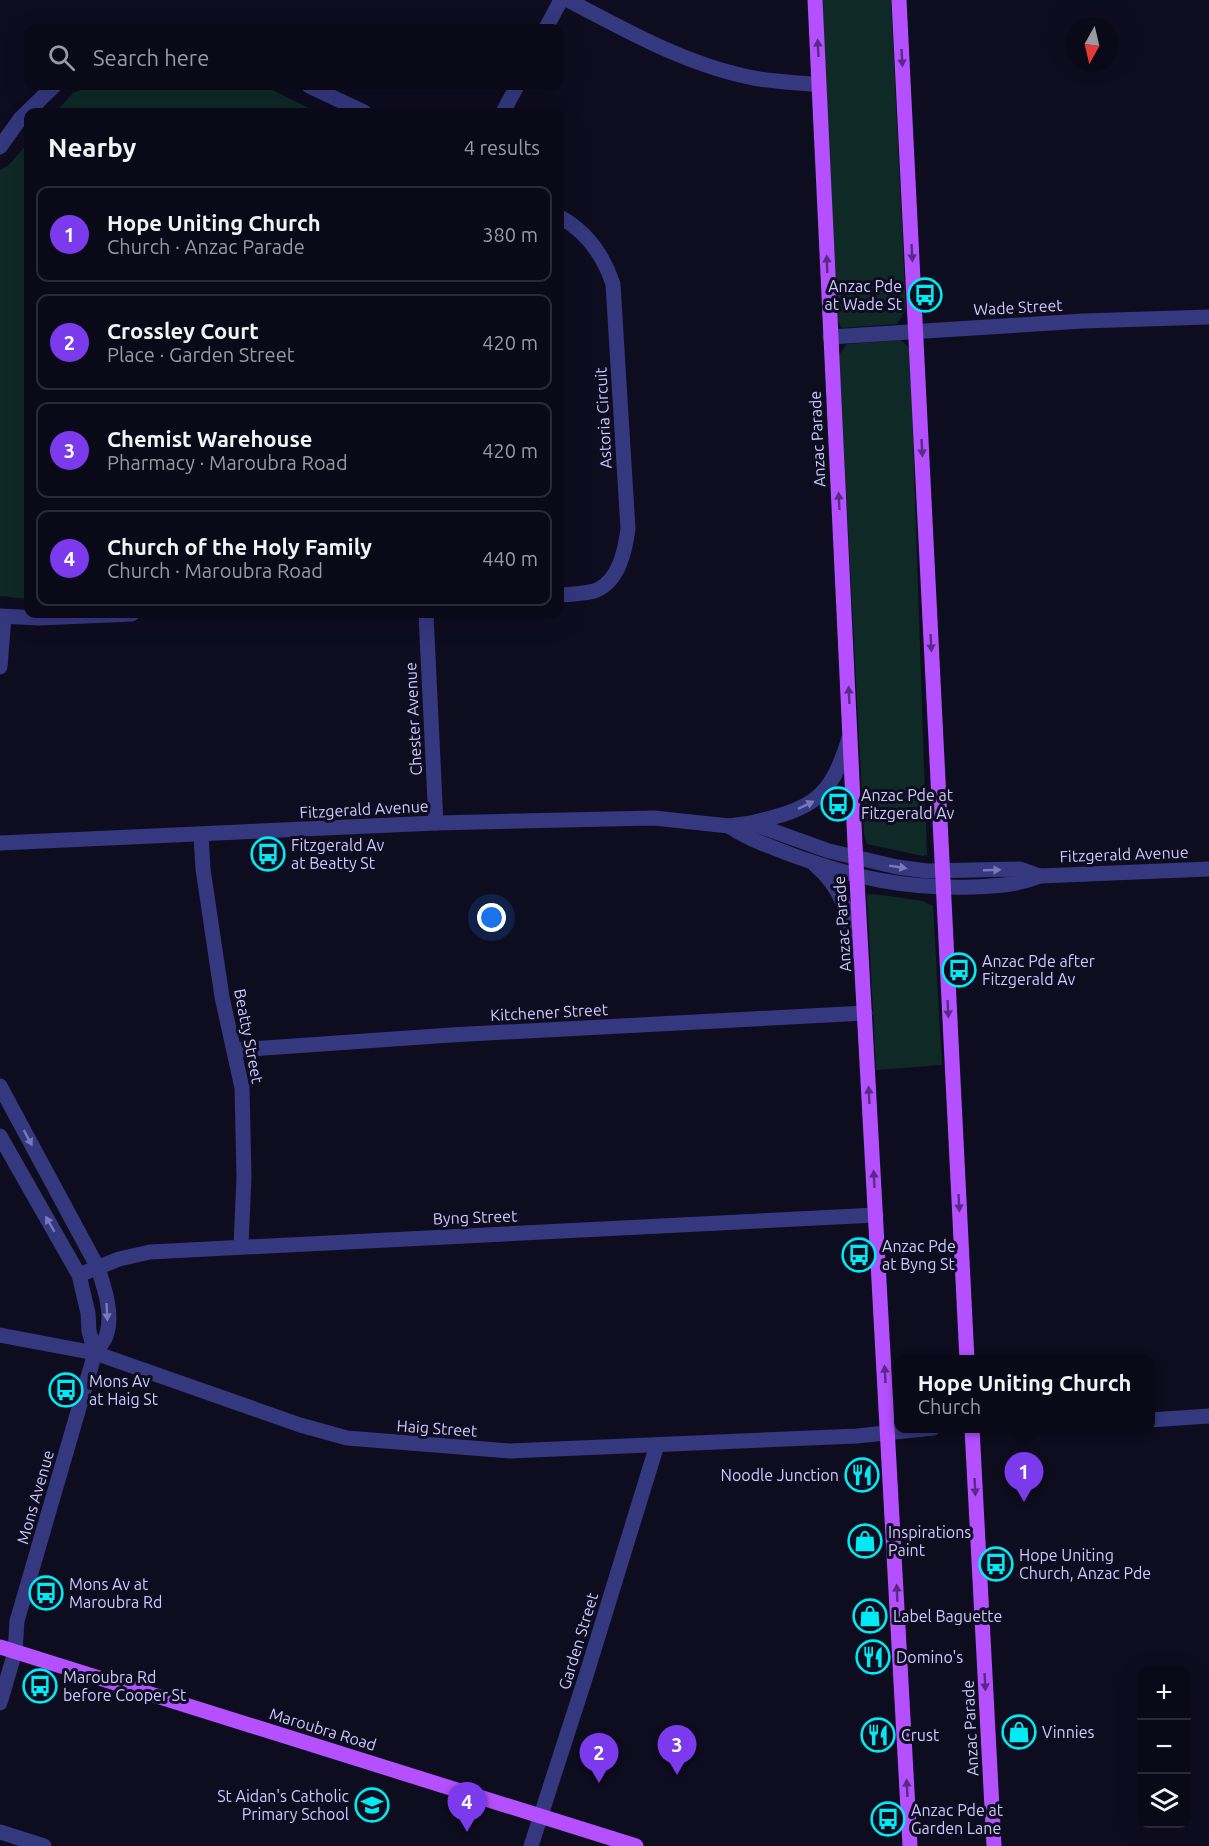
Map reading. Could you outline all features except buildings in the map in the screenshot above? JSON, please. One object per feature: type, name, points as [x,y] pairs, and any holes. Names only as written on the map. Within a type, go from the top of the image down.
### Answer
[{"type":"main road","name":"Anzac Parade","points":[[815,0],[856,859],[910,1846]]},
{"type":"main road","points":[[899,0],[967,1355]]},
{"type":"main road","name":"Anzac Parade","points":[[972,1433],[994,1846]]},
{"type":"main road","name":"Maroubra Road","points":[[8,1650],[636,1846]]},
{"type":"street","points":[[548,24],[561,0]]},
{"type":"street","points":[[568,0],[656,47],[711,66],[759,79],[819,85]]},
{"type":"street","points":[[31,108],[50,90]]},
{"type":"street","points":[[317,90],[356,108]]},
{"type":"street","points":[[505,108],[515,90]]},
{"type":"street","points":[[0,147],[24,115]]},
{"type":"street","name":"Astoria Circuit","points":[[564,219],[575,225],[593,243],[607,266],[613,284],[628,529],[625,550],[611,579],[596,590],[564,594]]},
{"type":"street","name":"Wade Street","points":[[830,337],[1209,317]]},
{"type":"street","points":[[0,667],[2,616],[24,616]]},
{"type":"street","name":"Chester Avenue","points":[[426,618],[436,823]]},
{"type":"street","points":[[751,823],[781,816],[821,795],[839,770],[851,731]]},
{"type":"street","name":"Fitzgerald Avenue","points":[[0,843],[436,823],[654,818],[729,826],[751,823],[856,859],[908,869],[942,871],[1020,869],[1040,876]]},
{"type":"street","name":"Fitzgerald Avenue","points":[[729,826],[745,837],[810,861],[857,876],[895,884],[942,887],[1022,884],[1040,876],[1209,869]]},
{"type":"street","name":"Beatty Street","points":[[201,835],[203,869],[222,997],[242,1088],[244,1177],[241,1245]]},
{"type":"street","points":[[810,861],[834,885],[846,906],[864,993]]},
{"type":"street","name":"Kitchener Street","points":[[235,1050],[451,1035],[865,1012]]},
{"type":"street","name":"Mons Avenue","points":[[0,1086],[98,1268],[105,1292],[107,1333],[95,1353],[8,1650],[0,1703]]},
{"type":"street","name":"Mons Avenue","points":[[0,1136],[79,1275],[95,1353]]},
{"type":"street","name":"Byng Street","points":[[79,1275],[150,1251],[876,1215]]},
{"type":"street","name":"Haig Street","points":[[0,1335],[95,1353],[300,1425],[347,1438],[510,1451],[894,1431]]},
{"type":"street","points":[[1155,1420],[1209,1416]]},
{"type":"street","name":"Garden Street","points":[[531,1846],[657,1445]]},
{"type":"street","points":[[0,1832],[44,1846]]},
{"type":"green space","points":[[820,0],[891,0],[906,309],[897,324],[842,328],[837,320]]},
{"type":"green space","points":[[81,90],[272,90],[309,108],[60,108],[73,93]]},
{"type":"green space","points":[[24,148],[24,599],[0,596],[0,170],[9,165]]},
{"type":"green space","points":[[901,340],[910,349],[927,855],[923,856],[867,844],[864,834],[839,355],[847,344]]},
{"type":"green space","points":[[867,895],[923,901],[933,906],[942,1065],[876,1070]]},
{"type":"place","name":"Anzac Pde at Wade St","points":[[925,295]]},
{"type":"place","name":"Anzac Pde at Fitzgerald Av","points":[[838,804]]},
{"type":"place","name":"Fitzgerald Av at Beatty St","points":[[268,854]]},
{"type":"place","name":"Anzac Pde after Fitzgerald Av","points":[[959,970]]},
{"type":"place","name":"Anzac Pde at Byng St","points":[[859,1255]]},
{"type":"place","name":"Mons Av at Haig St","points":[[66,1390]]},
{"type":"place","name":"Noodle Junction","points":[[862,1475]]},
{"type":"place","name":"Hope Uniting Church","points":[[1024,1502]]},
{"type":"place","name":"Inspirations Paint","points":[[865,1541]]},
{"type":"place","name":"Hope Uniting Church, Anzac Pde","points":[[996,1564]]},
{"type":"place","name":"Mons Av at Maroubra Rd","points":[[46,1593]]},
{"type":"place","name":"Label Baguette","points":[[870,1616]]},
{"type":"place","name":"Domino's","points":[[873,1657]]},
{"type":"place","name":"Maroubra Rd before Cooper St","points":[[40,1686]]},
{"type":"place","name":"Vinnies","points":[[1019,1732]]},
{"type":"place","name":"Crust","points":[[878,1735]]},
{"type":"place","name":"Chemist Warehouse","points":[[677,1775]]},
{"type":"place","name":"Crossley Court","points":[[599,1783]]},
{"type":"place","name":"St Aidan's Catholic Primary School","points":[[372,1805]]},
{"type":"place","name":"Anzac Pde at Garden Lane","points":[[888,1819]]},
{"type":"place","name":"Church of the Holy Family","points":[[467,1832]]}]
